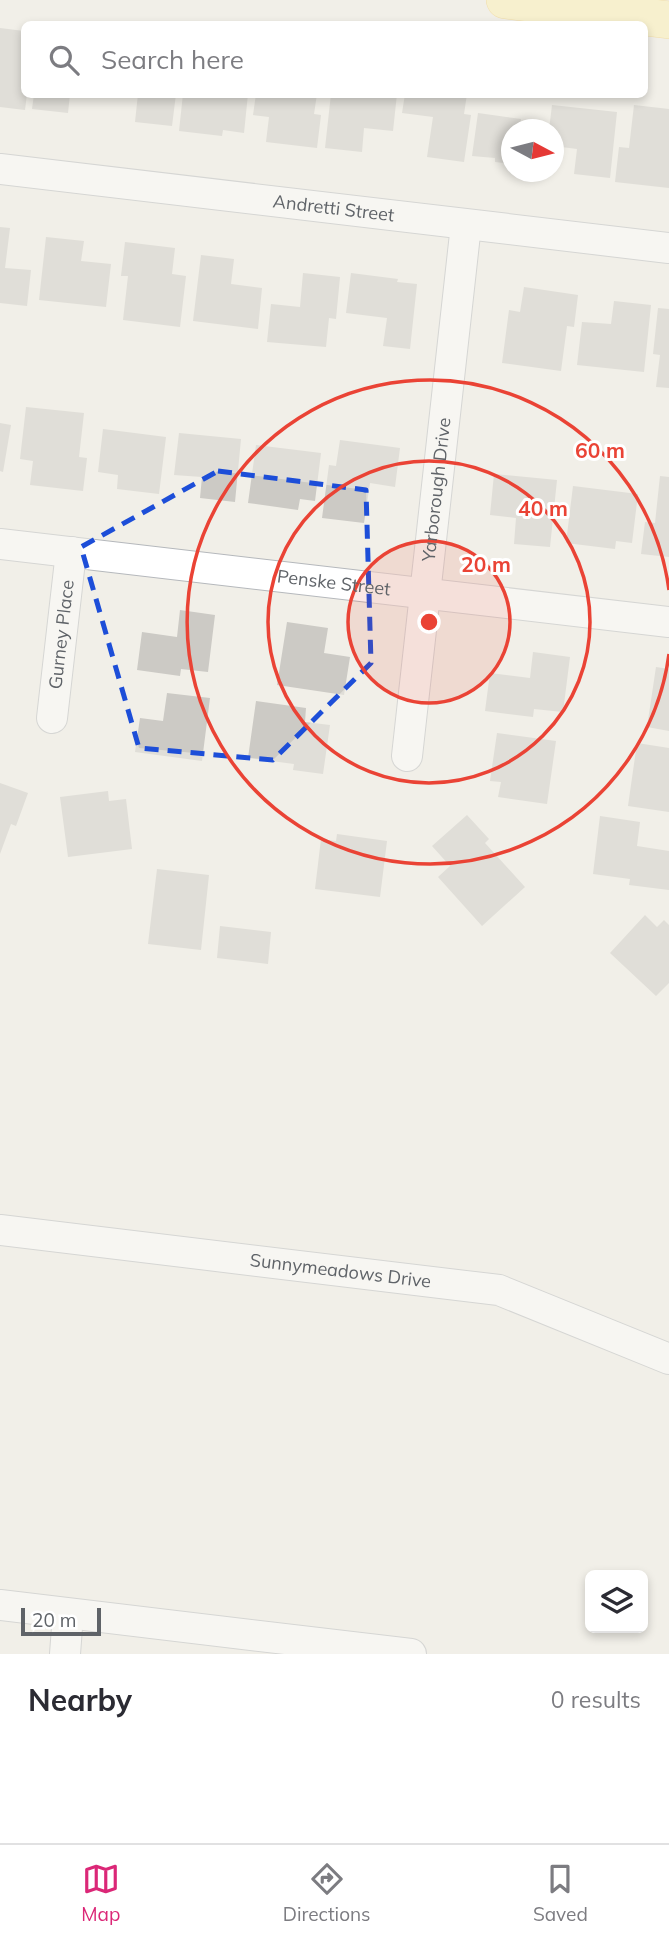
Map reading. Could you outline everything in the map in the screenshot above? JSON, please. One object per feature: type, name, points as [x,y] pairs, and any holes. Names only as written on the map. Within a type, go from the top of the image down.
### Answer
[{"type":"main road","points":[[505,0],[669,19]]},
{"type":"street","name":"Andretti Street","points":[[0,169],[669,248]]},
{"type":"street","name":"Yarborough Drive","points":[[407,756],[466,225]]},
{"type":"street","name":"Penske Street","points":[[0,544],[669,622]]},
{"type":"street","name":"Gurney Place","points":[[52,718],[71,552]]},
{"type":"street","name":"Sunnymeadows Drive","points":[[0,1230],[499,1290],[669,1359]]},
{"type":"street","points":[[0,1605],[411,1654]]},
{"type":"street","points":[[65,1654],[68,1614]]},
{"type":"highlighted area","points":[[218,471],[366,490],[371,663],[273,760],[139,748],[81,547]]},
{"type":"building","points":[[0,28],[21,31],[21,98],[26,98],[25,110],[0,107]]},
{"type":"building","points":[[33,98],[70,98],[68,113],[32,109]]},
{"type":"building","points":[[138,98],[176,98],[172,126],[135,122]]},
{"type":"building","points":[[183,98],[248,98],[244,133],[223,130],[222,136],[179,131]]},
{"type":"building","points":[[255,98],[316,98],[314,114],[321,115],[317,148],[266,142],[269,117],[253,115]]},
{"type":"building","points":[[331,98],[397,98],[393,131],[364,128],[362,152],[325,148]]},
{"type":"building","points":[[404,98],[466,98],[464,114],[471,115],[464,162],[427,157],[433,117],[402,113]]},
{"type":"building","points":[[552,105],[617,112],[610,178],[574,174],[577,149],[564,147],[564,119],[550,119]]},
{"type":"building","points":[[634,105],[669,109],[669,188],[615,182],[619,147],[629,148]]},
{"type":"building","points":[[478,113],[521,119],[501,119],[501,163],[495,162],[495,158],[472,156]]},
{"type":"building","points":[[0,227],[10,228],[5,268],[31,270],[27,306],[0,303]]},
{"type":"building","points":[[46,237],[84,241],[81,261],[111,264],[106,307],[39,300]]},
{"type":"building","points":[[125,242],[175,248],[172,274],[186,276],[180,327],[123,320],[128,276],[121,276]]},
{"type":"building","points":[[201,255],[234,259],[231,284],[262,288],[258,329],[193,321]]},
{"type":"building","points":[[303,273],[340,277],[336,319],[329,318],[326,347],[267,342],[271,304],[300,307]]},
{"type":"building","points":[[351,273],[417,284],[410,349],[383,346],[387,318],[346,313]]},
{"type":"building","points":[[524,287],[578,295],[574,327],[567,326],[561,371],[502,363],[509,310],[520,312]]},
{"type":"building","points":[[614,301],[651,305],[644,372],[577,365],[582,322],[611,324]]},
{"type":"building","points":[[658,308],[669,309],[669,388],[656,387],[660,355],[653,354]]},
{"type":"building","points":[[26,407],[84,413],[79,457],[87,458],[83,491],[30,485],[33,461],[20,459]]},
{"type":"building","points":[[0,423],[11,425],[3,472],[0,471]]},
{"type":"building","points":[[103,429],[166,437],[159,494],[117,489],[118,475],[98,472]]},
{"type":"building","points":[[179,433],[241,439],[235,502],[200,498],[202,477],[174,475]]},
{"type":"building","points":[[340,440],[400,448],[395,487],[370,483],[364,523],[322,518],[329,465],[336,466]]},
{"type":"building","points":[[256,445],[321,453],[315,501],[300,499],[298,510],[248,503]]},
{"type":"building","points":[[494,474],[557,480],[550,547],[514,544],[516,518],[490,515]]},
{"type":"building","points":[[660,476],[669,477],[669,557],[641,554],[645,522],[655,523]]},
{"type":"building","points":[[573,486],[638,494],[632,543],[616,541],[615,549],[566,543]]},
{"type":"building","points":[[180,610],[215,615],[208,672],[181,669],[180,676],[137,670],[142,632],[177,637]]},
{"type":"building","points":[[287,622],[328,628],[324,653],[350,657],[344,695],[277,685]]},
{"type":"building","points":[[533,652],[570,657],[563,712],[534,709],[533,717],[485,711],[490,673],[530,678]]},
{"type":"building","points":[[656,667],[669,669],[669,731],[647,727]]},
{"type":"building","points":[[167,693],[210,698],[202,761],[135,752],[140,718],[163,721]]},
{"type":"building","points":[[256,701],[306,708],[305,722],[330,725],[323,774],[293,770],[294,764],[248,758]]},
{"type":"building","points":[[497,733],[556,741],[547,804],[498,797],[501,782],[490,781]]},
{"type":"building","points":[[637,743],[669,748],[669,812],[628,806]]},
{"type":"building","points":[[0,783],[28,793],[16,826],[11,824],[0,854]]},
{"type":"building","points":[[108,791],[109,801],[126,799],[132,849],[68,857],[60,797]]},
{"type":"building","points":[[467,815],[489,839],[485,843],[525,887],[482,926],[438,877],[450,866],[432,846]]},
{"type":"building","points":[[600,816],[640,822],[637,846],[669,851],[669,890],[629,885],[630,879],[593,874]]},
{"type":"building","points":[[337,834],[387,841],[380,897],[315,889],[321,839],[336,841]]},
{"type":"building","points":[[157,869],[209,875],[201,950],[148,944]]},
{"type":"building","points":[[645,915],[657,927],[664,920],[669,925],[669,983],[656,996],[610,953]]},
{"type":"building","points":[[220,926],[271,932],[268,964],[217,958]]}]
